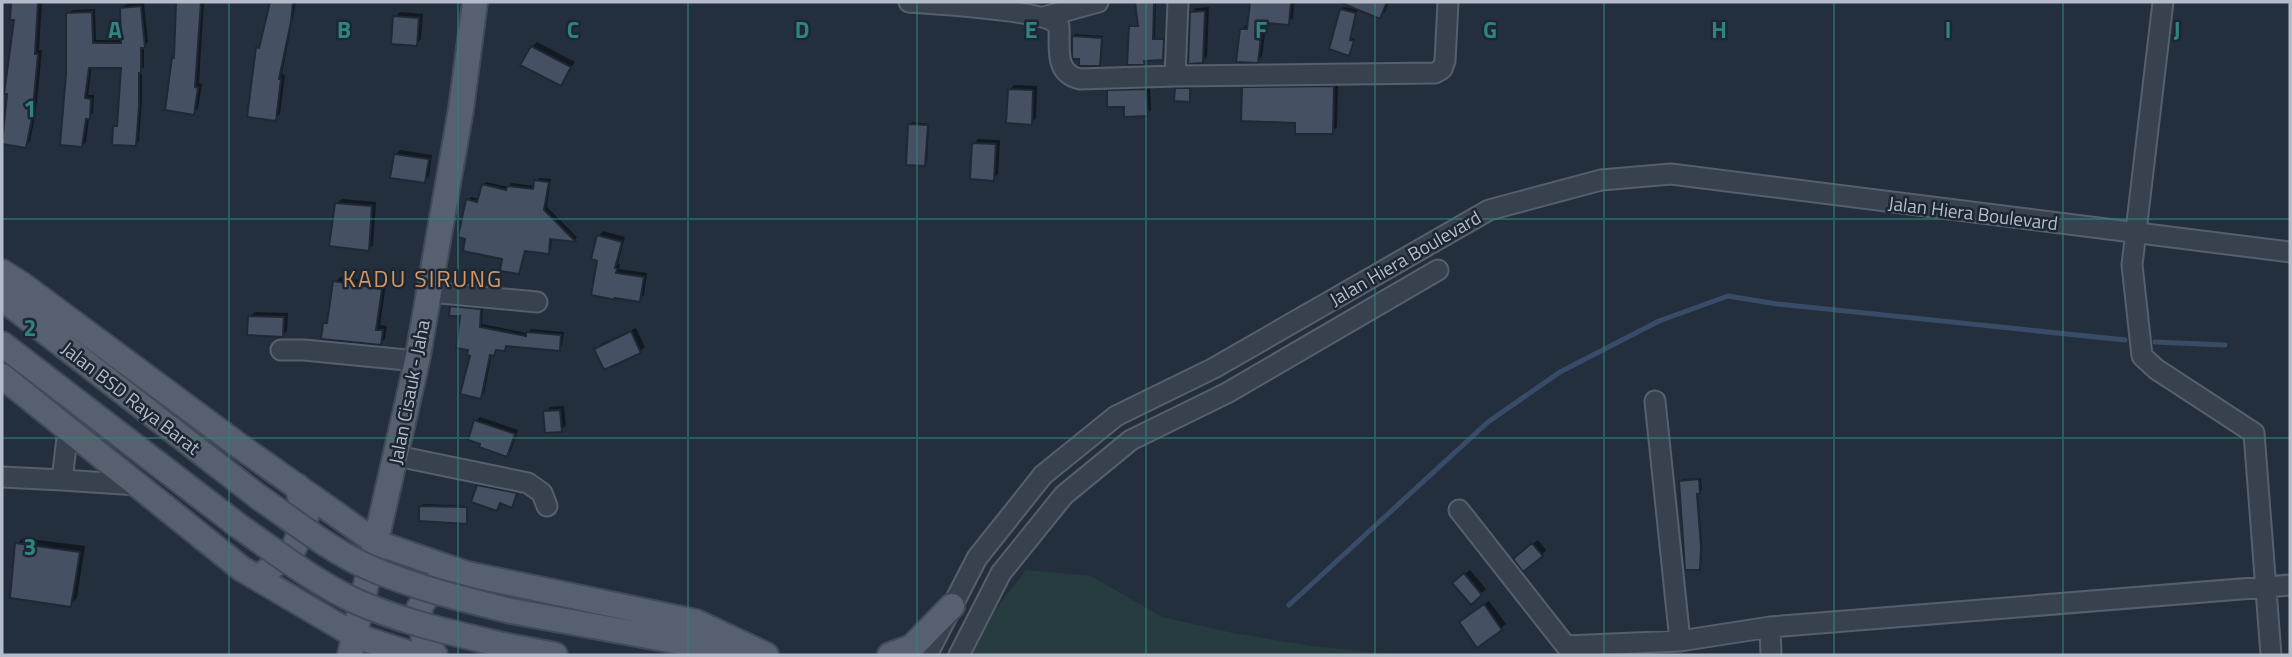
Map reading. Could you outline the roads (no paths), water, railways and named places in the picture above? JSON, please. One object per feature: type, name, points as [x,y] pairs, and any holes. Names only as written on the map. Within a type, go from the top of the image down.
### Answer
[{"type":"main road","name":"Jalan Cisauk - Jaha","points":[[353,646],[417,361],[461,109],[475,2]]},
{"type":"main road","points":[[2,272],[377,543],[467,574],[696,622],[766,655]]},
{"type":"main road","name":"Jalan BSD Raya Barat","points":[[2,298],[260,498],[320,540],[369,568],[437,593],[511,611],[755,655]]},
{"type":"main road","name":"Jalan BSD Raya Barat","points":[[2,344],[240,527],[301,569],[354,600],[426,627],[555,655]]},
{"type":"main road","points":[[2,376],[242,569],[353,646],[414,655]]},
{"type":"main road","points":[[242,569],[268,571],[293,548],[306,517],[297,486]]},
{"type":"main road","points":[[435,655],[424,641],[419,608],[436,583],[467,574]]},
{"type":"main road","points":[[890,655],[912,647],[952,606]]},
{"type":"street","points":[[909,2],[996,10],[1056,22],[1059,26],[1063,69],[1070,77],[1080,79],[1435,73],[1442,69],[1445,61],[1448,2]]},
{"type":"street","points":[[1044,18],[1098,2]]},
{"type":"street","points":[[1175,76],[1178,2]]},
{"type":"street","points":[[2163,2],[2132,265],[2142,356],[2156,369],[2254,433],[2271,655]]},
{"type":"street","name":"Jalan Hiera Boulevard","points":[[927,655],[977,558],[1043,475],[1116,416],[1214,368],[1489,210],[1601,180],[1671,174],[2290,252]]},
{"type":"street","name":"Jalan Hiera Boulevard","points":[[959,655],[1001,573],[1063,495],[1132,440],[1227,393],[1438,270]]},
{"type":"street","points":[[429,292],[537,302]]},
{"type":"street","points":[[281,350],[417,361]]},
{"type":"street","points":[[1214,368],[1227,393]]},
{"type":"street","points":[[1655,401],[1680,641]]},
{"type":"street","points":[[62,480],[68,430]]},
{"type":"street","points":[[397,456],[528,483],[542,493],[547,506]]},
{"type":"street","points":[[2,477],[138,485]]},
{"type":"street","points":[[1459,510],[1566,646],[1680,641],[1770,628],[2290,585]]},
{"type":"street","points":[[1770,628],[1771,655]]},
{"type":"waterway","points":[[1289,605],[1488,422],[1560,372],[1659,321],[1728,296],[1777,304],[2125,340]]},
{"type":"waterway","points":[[2155,342],[2225,345]]},
{"type":"district","name":"KADU SIRUNG","points":[[423,279]]}]
